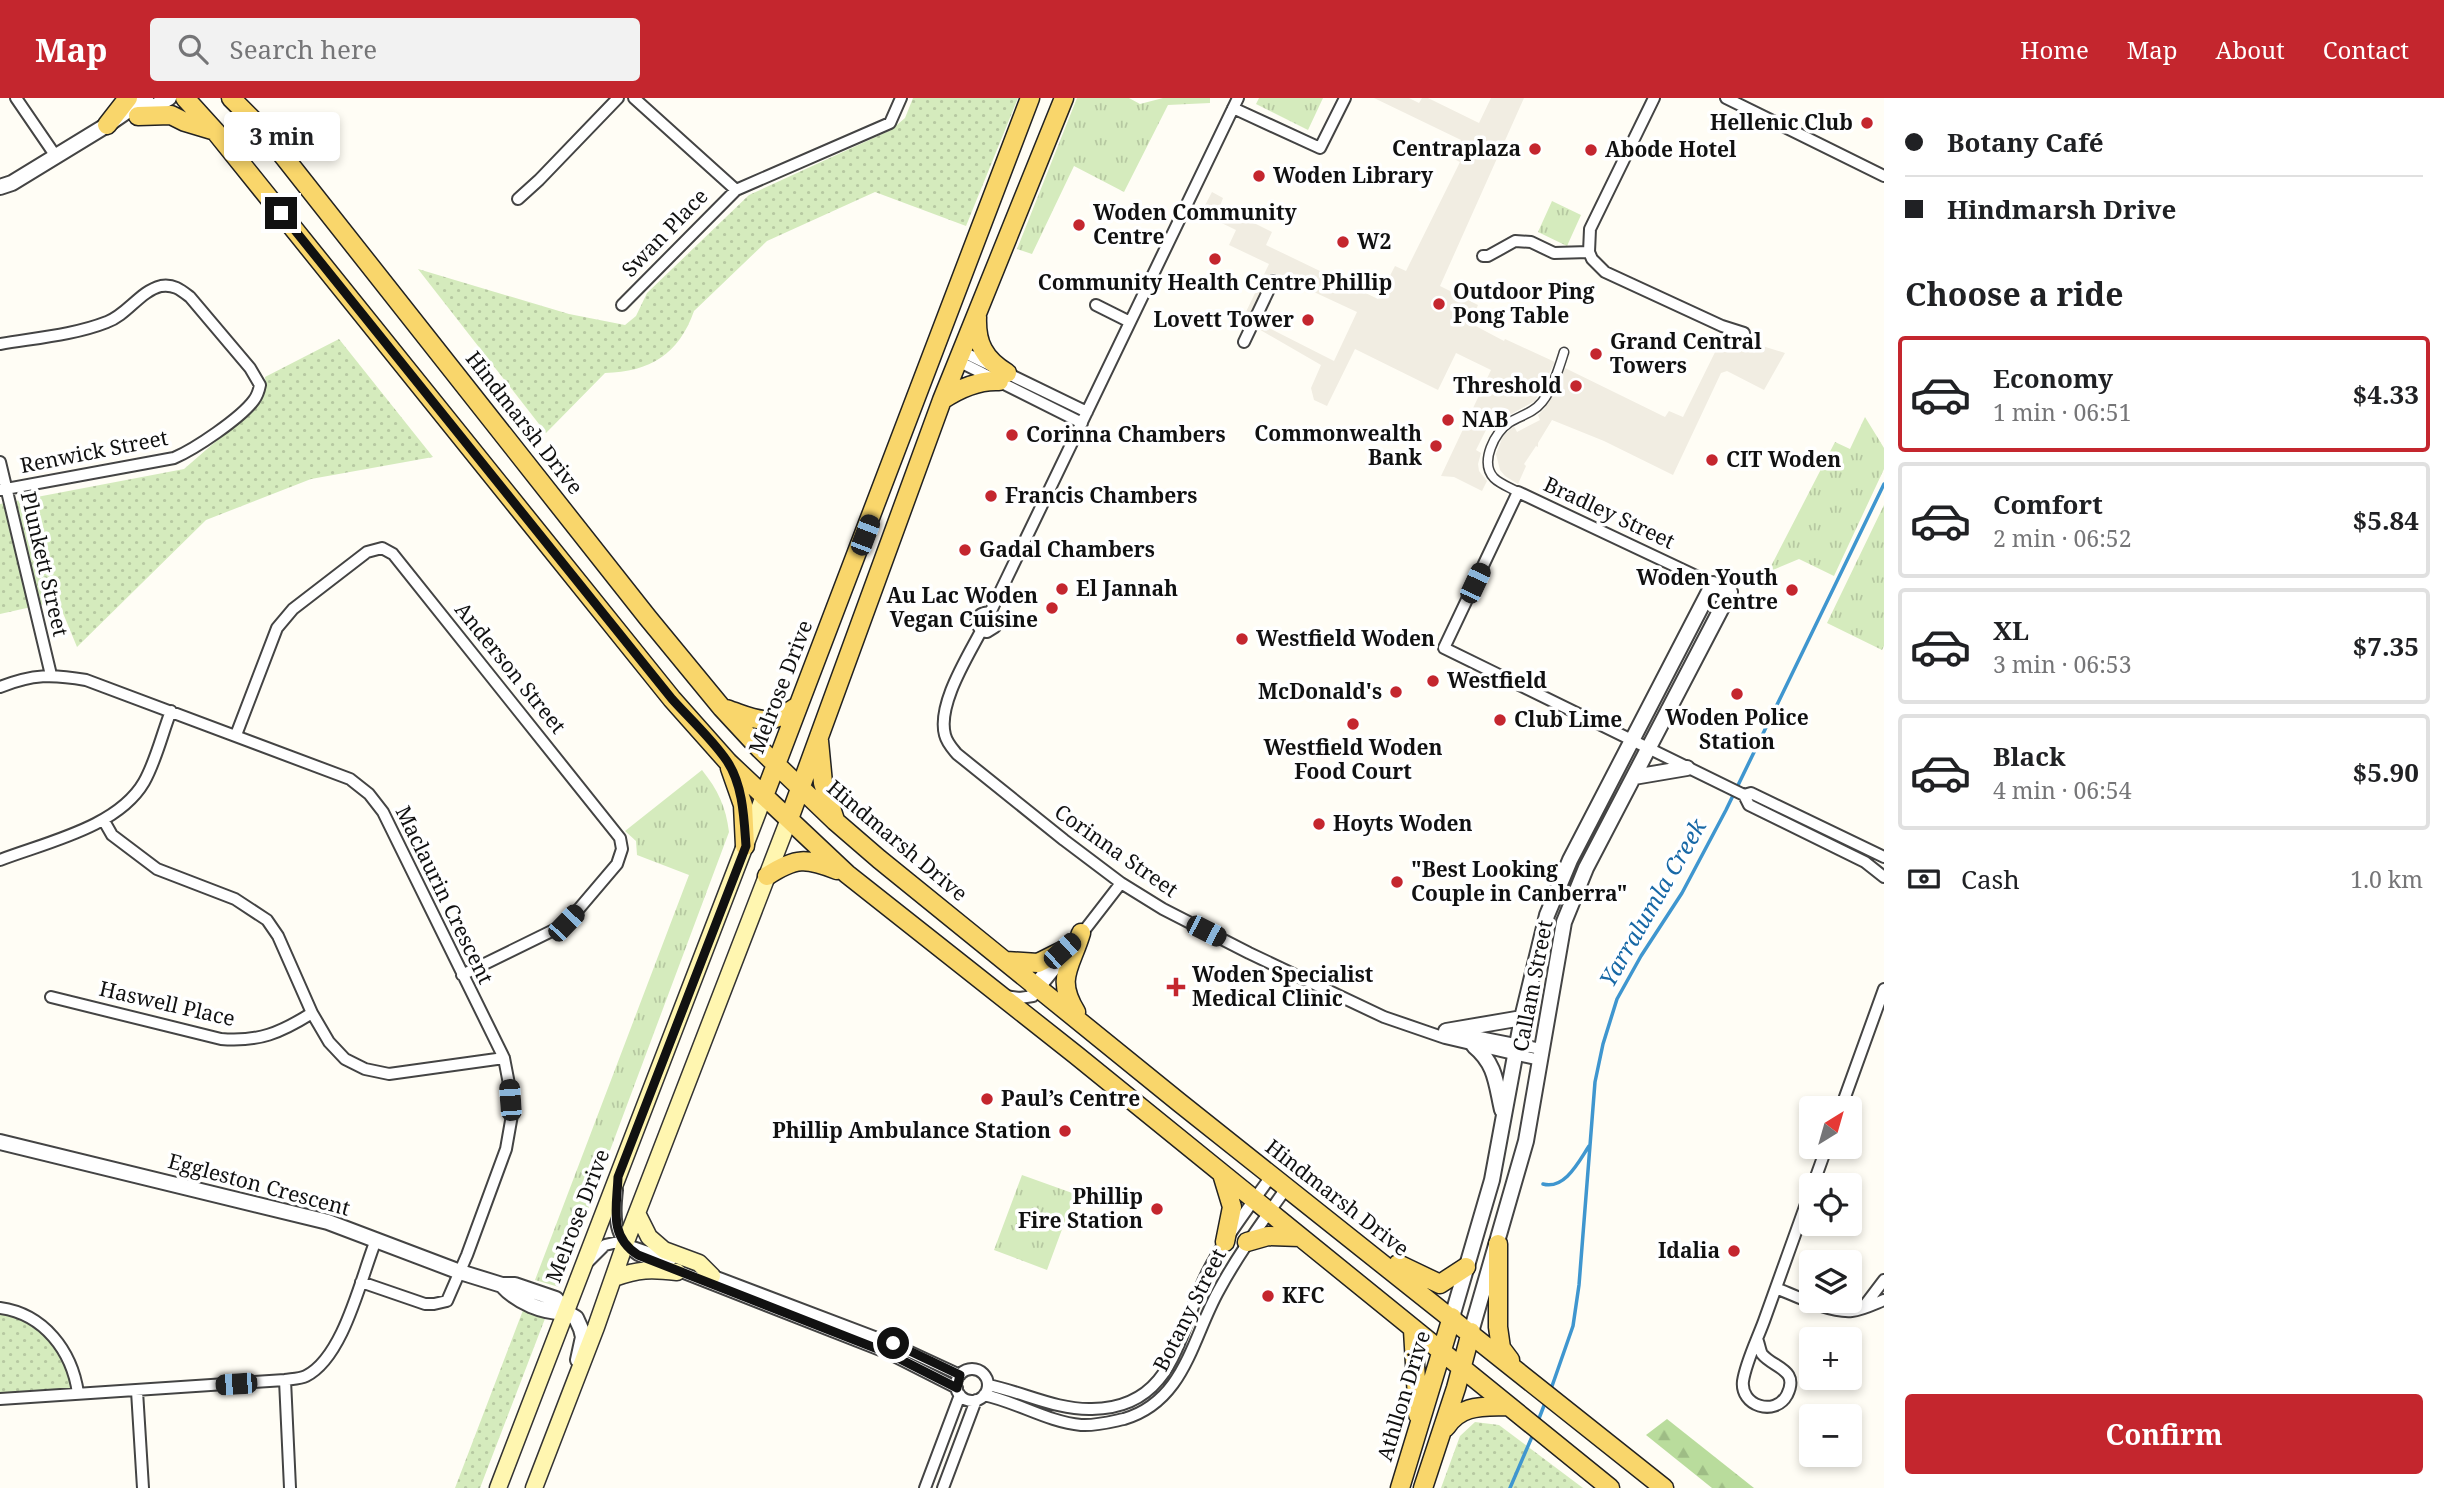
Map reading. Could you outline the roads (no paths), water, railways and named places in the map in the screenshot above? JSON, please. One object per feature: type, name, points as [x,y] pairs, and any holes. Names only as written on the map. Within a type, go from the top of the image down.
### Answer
[{"type":"main road","points":[[107,125],[128,98]]},
{"type":"main road","points":[[185,98],[215,131],[664,688],[728,762],[847,874],[999,993],[1610,1488]]},
{"type":"main road","name":"Hindmarsh Drive","points":[[231,98],[262,129],[722,708],[800,788],[879,859],[1006,961],[1034,990],[1081,1021],[1664,1488]]},
{"type":"main road","name":"Melrose Drive","points":[[498,1488],[571,1315],[582,1268],[746,846],[1030,98]]},
{"type":"main road","points":[[534,1488],[789,819],[939,408],[1063,100]]},
{"type":"main road","points":[[138,116],[171,116],[215,131]]},
{"type":"main road","points":[[905,430],[921,428],[931,423],[939,408],[957,390],[1003,377],[984,354],[977,333],[978,310]]},
{"type":"main road","points":[[937,346],[960,356]]},
{"type":"main road","points":[[905,430],[916,440],[923,453]]},
{"type":"main road","points":[[722,708],[766,721],[781,718],[798,706]]},
{"type":"main road","points":[[819,738],[823,783],[835,821]]},
{"type":"main road","points":[[728,762],[743,805],[746,846]]},
{"type":"main road","points":[[767,876],[798,860],[814,860],[847,874]]},
{"type":"main road","points":[[1081,933],[1064,979],[1065,993],[1081,1021]]},
{"type":"main road","points":[[1006,961],[1038,963],[1062,951]]},
{"type":"main road","points":[[1222,1174],[1232,1207],[1225,1242]]},
{"type":"main road","points":[[637,1213],[649,1237],[664,1250],[699,1263],[712,1276]]},
{"type":"main road","points":[[1247,1242],[1268,1236],[1300,1237]]},
{"type":"main road","points":[[1355,1241],[1440,1284],[1466,1267]]},
{"type":"main road","points":[[1498,1244],[1498,1320],[1501,1348],[1514,1366]]},
{"type":"main road","points":[[614,1278],[636,1269],[677,1272]]},
{"type":"main road","name":"Athllon Drive","points":[[1400,1488],[1451,1317]]},
{"type":"main road","points":[[1413,1330],[1419,1425]]},
{"type":"main road","points":[[1423,1488],[1471,1332]]},
{"type":"main road","points":[[1442,1433],[1459,1412],[1472,1408],[1513,1410]]},
{"type":"street","points":[[16,98],[55,155]]},
{"type":"street","points":[[0,187],[12,183],[146,98]]},
{"type":"street","points":[[107,125],[138,116],[169,98]]},
{"type":"street","points":[[518,198],[539,180],[618,98]]},
{"type":"street","points":[[634,98],[736,190],[890,124],[901,98]]},
{"type":"street","points":[[1654,98],[1590,229],[1589,251],[1592,259],[1605,272],[1722,326],[1744,333]]},
{"type":"street","points":[[1727,98],[1884,176]]},
{"type":"street","points":[[1236,103],[1320,148],[1342,103]]},
{"type":"street","name":"Corinna Street","points":[[1236,103],[990,613],[996,621],[995,627],[987,632],[981,631],[946,707],[944,729],[948,744],[992,784],[1121,883],[1163,909],[1384,1017],[1474,1046],[1516,1050]]},
{"type":"street","name":"Swan Place","points":[[622,305],[736,190]]},
{"type":"street","points":[[1483,256],[1488,256],[1515,241],[1531,242],[1554,253],[1589,251]]},
{"type":"street","points":[[1244,342],[1273,281]]},
{"type":"street","name":"Renwick Street","points":[[0,344],[89,328],[110,321],[153,289],[165,285],[179,288],[190,298],[230,343],[260,385],[256,398],[247,408],[190,451],[174,458],[3,490]]},
{"type":"street","points":[[1096,304],[1130,322]]},
{"type":"street","points":[[1518,492],[1494,478],[1488,464],[1490,449],[1510,422],[1533,411],[1543,401],[1559,369],[1563,352]]},
{"type":"street","points":[[960,356],[1084,418]]},
{"type":"street","name":"Plunkett Street","points":[[0,462],[3,490],[51,675]]},
{"type":"street","name":"Bradley Street","points":[[1632,741],[1444,648],[1518,492],[1730,593]]},
{"type":"street","name":"Anderson Street","points":[[236,736],[277,628],[293,608],[367,552],[382,548],[393,554],[620,838],[622,849],[617,864],[566,923],[462,975]]},
{"type":"street","name":"Callam Street","points":[[1451,1317],[1492,1180],[1522,1018],[1547,915],[1570,860],[1713,584]]},
{"type":"street","name":"Callam Street","points":[[1471,1332],[1526,1141],[1564,922],[1586,868],[1730,593]]},
{"type":"street","name":"Maclaurin Crescent","points":[[0,687],[23,678],[51,675],[86,680],[350,779],[369,794],[383,812],[504,1058],[512,1115],[508,1139],[447,1301],[425,1304],[361,1282]]},
{"type":"street","points":[[0,860],[104,821],[122,808],[145,779],[171,711]]},
{"type":"street","points":[[1632,741],[1744,796],[1749,805],[1865,862],[1884,877]]},
{"type":"street","points":[[1634,777],[1686,768]]},
{"type":"street","points":[[1744,796],[1751,793],[1884,857]]},
{"type":"street","points":[[104,821],[111,835],[157,869],[235,899],[267,919],[278,936],[312,1013],[329,1042],[345,1059],[365,1069],[389,1074],[504,1058]]},
{"type":"street","points":[[999,993],[1010,997],[1034,990],[1066,957],[1081,933],[1121,883]]},
{"type":"street","points":[[1030,1019],[1026,1006],[1034,990],[1062,951],[1081,933]]},
{"type":"street","points":[[1845,1096],[1884,989]]},
{"type":"street","name":"Haswell Place","points":[[51,997],[221,1039],[245,1041],[269,1036],[312,1013]]},
{"type":"street","points":[[1446,1031],[1522,1018]]},
{"type":"street","name":"Corinna Street","points":[[1427,1031],[1446,1031],[1541,1055]]},
{"type":"street","points":[[1474,1046],[1486,1056],[1493,1069],[1504,1118]]},
{"type":"street","name":"Eggleston Crescent","points":[[0,1142],[328,1222],[502,1285],[510,1295],[550,1312],[571,1315]]},
{"type":"street","name":"Botany Street","points":[[983,1394],[1017,1391],[1068,1408],[1091,1409],[1117,1405],[1143,1394],[1173,1360],[1206,1275],[1225,1242],[1272,1175]]},
{"type":"street","points":[[618,1177],[614,1222],[620,1238],[638,1255],[888,1353],[959,1391],[968,1399],[983,1394]]},
{"type":"street","name":"Botany Street","points":[[983,1394],[1062,1421],[1080,1424],[1111,1422],[1146,1409],[1172,1388],[1217,1293],[1247,1242],[1287,1187]]},
{"type":"street","points":[[1757,1339],[1762,1354],[1780,1366],[1789,1379],[1787,1394],[1777,1405],[1770,1407],[1755,1405],[1745,1394],[1743,1386],[1757,1339],[1799,1224]]},
{"type":"street","points":[[0,1399],[285,1380],[306,1376],[325,1359],[340,1337],[376,1240]]},
{"type":"street","points":[[582,1268],[610,1242],[625,1244],[893,1343],[960,1375]]},
{"type":"street","points":[[1863,1307],[1884,1280]]},
{"type":"street","points":[[1776,1288],[1832,1308],[1854,1311],[1884,1300]]},
{"type":"street","points":[[578,1372],[583,1337],[571,1315],[588,1314],[607,1297]]},
{"type":"street","points":[[0,1308],[20,1311],[62,1345],[72,1366],[78,1393]]},
{"type":"street","points":[[943,1488],[983,1394],[985,1376],[978,1370],[969,1369],[960,1375]]},
{"type":"street","points":[[925,1488],[959,1391],[960,1375]]},
{"type":"street","points":[[285,1380],[290,1488]]},
{"type":"street","points":[[137,1391],[143,1488]]},
{"type":"waterway","name":"Yarralumla Creek","points":[[1551,1389],[1573,1326],[1579,1285],[1595,1082],[1617,999],[1682,893],[1726,810],[1884,484]]},
{"type":"waterway","points":[[1543,1184],[1551,1185],[1565,1179],[1589,1146]]},
{"type":"waterway","name":"Yarralumla Creek","points":[[1538,1421],[1545,1403]]},
{"type":"waterway","name":"Yarralumla Creek","points":[[1510,1488],[1534,1432]]},
{"type":"place","name":"Hellenic Club","points":[[1867,123]]},
{"type":"place","name":"Centraplaza","points":[[1535,149]]},
{"type":"place","name":"Abode Hotel","points":[[1591,150]]},
{"type":"place","name":"Woden Library","points":[[1259,176]]},
{"type":"place","name":"Woden Community Centre","points":[[1079,225]]},
{"type":"place","name":"W2","points":[[1343,242]]},
{"type":"place","name":"Community Health Centre Phillip","points":[[1215,259]]},
{"type":"place","name":"Outdoor Ping Pong Table","points":[[1439,304]]},
{"type":"place","name":"Lovett Tower","points":[[1308,320]]},
{"type":"place","name":"Grand Central Towers","points":[[1596,354]]},
{"type":"place","name":"Threshold","points":[[1576,386]]},
{"type":"place","name":"NAB","points":[[1448,420]]},
{"type":"place","name":"Corinna Chambers","points":[[1012,435]]},
{"type":"place","name":"Commonwealth Bank","points":[[1436,446]]},
{"type":"place","name":"CIT Woden","points":[[1712,460]]},
{"type":"place","name":"Francis Chambers","points":[[991,496]]},
{"type":"place","name":"Gadal Chambers","points":[[965,550]]},
{"type":"place","name":"El Jannah","points":[[1062,589]]},
{"type":"place","name":"Woden Youth Centre","points":[[1792,590]]},
{"type":"place","name":"Au Lac Woden Vegan Cuisine","points":[[1052,608]]},
{"type":"place","name":"Westfield Woden","points":[[1242,639]]},
{"type":"place","name":"Westfield","points":[[1433,681]]},
{"type":"place","name":"McDonald's","points":[[1396,692]]},
{"type":"place","name":"Woden Police Station","points":[[1737,694]]},
{"type":"place","name":"Club Lime","points":[[1500,720]]},
{"type":"place","name":"Westfield Woden Food Court","points":[[1353,724]]},
{"type":"place","name":"Hoyts Woden","points":[[1319,824]]},
{"type":"place","name":"\"Best Looking Couple in Canberra\"","points":[[1397,882]]},
{"type":"place","name":"Woden Specialist Medical Clinic","points":[[1176,987]]},
{"type":"place","name":"Paul’s Centre","points":[[987,1099]]},
{"type":"place","name":"Phillip Ambulance Station","points":[[1065,1131]]},
{"type":"place","name":"Phillip Fire Station","points":[[1157,1209]]},
{"type":"place","name":"Idalia","points":[[1734,1251]]},
{"type":"place","name":"KFC","points":[[1268,1296]]}]
